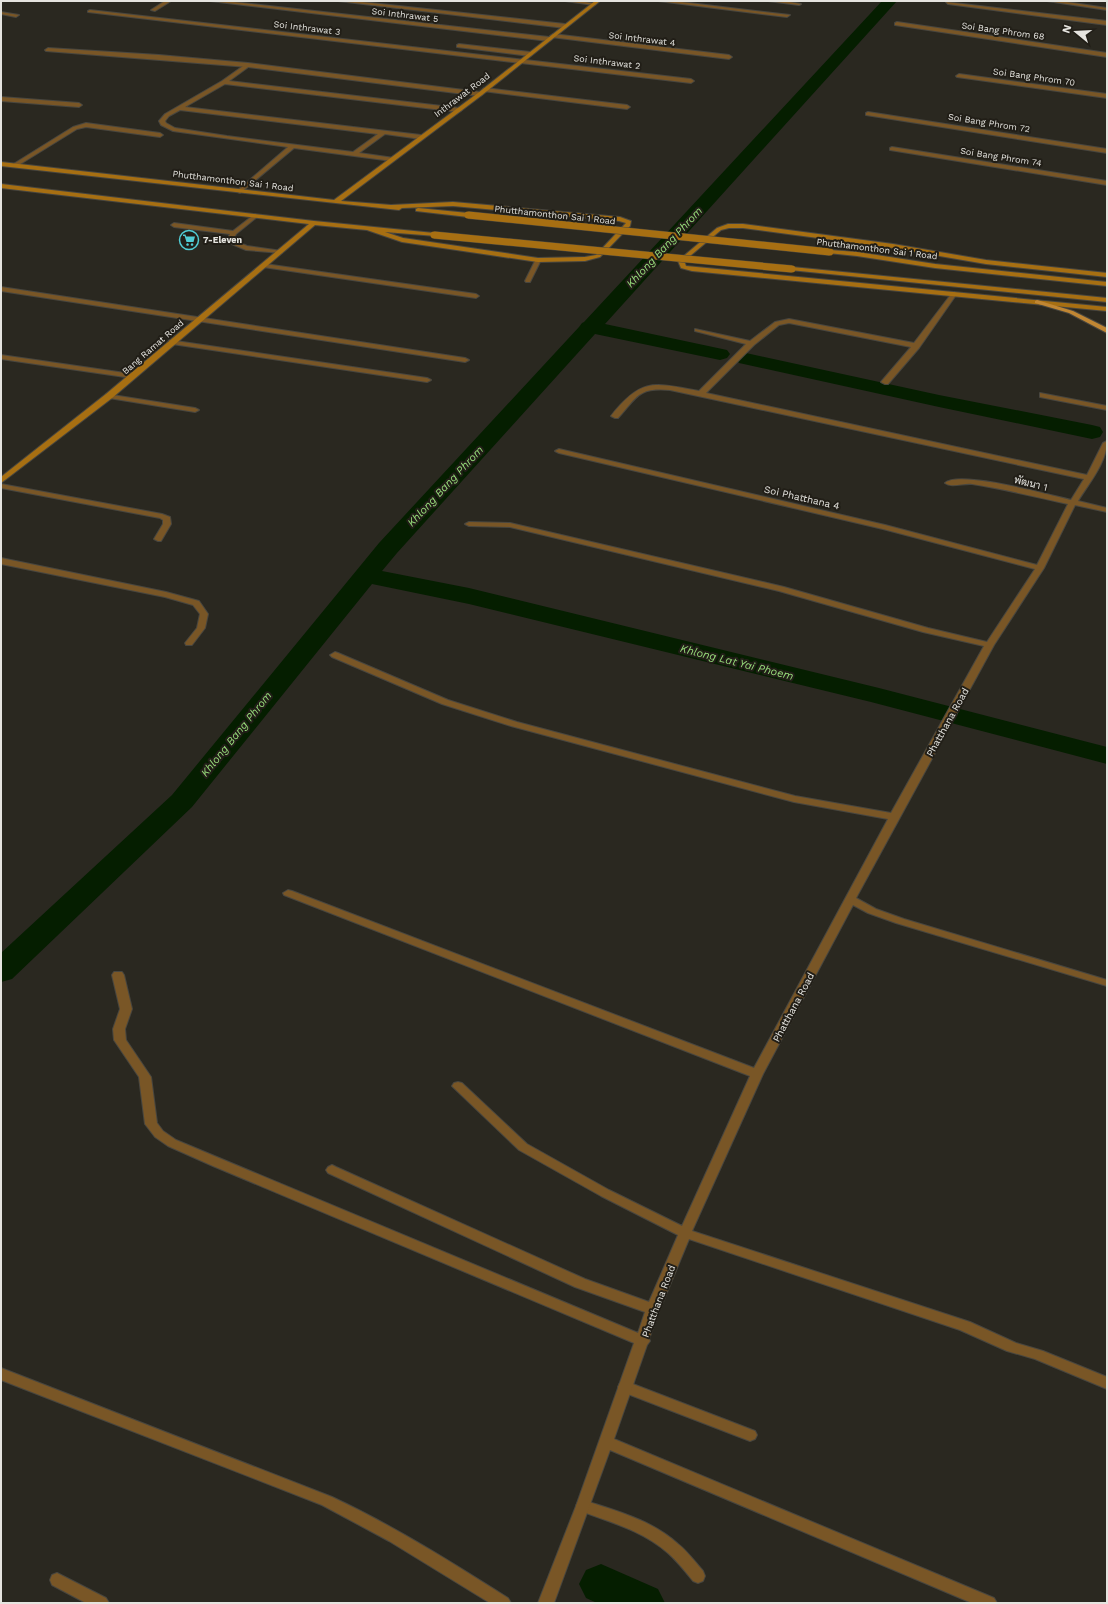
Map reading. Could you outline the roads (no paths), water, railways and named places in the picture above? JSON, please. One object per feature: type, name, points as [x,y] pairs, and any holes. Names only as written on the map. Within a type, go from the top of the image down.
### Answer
[{"type":"main road","name":"Inthrawat Road","points":[[336,202],[480,94],[596,2]]},
{"type":"main road","name":"Phutthamonthon Sai 1 Road","points":[[1,164],[336,202],[857,254],[935,266],[1107,284]]},
{"type":"main road","points":[[1,186],[314,223],[1107,300]]},
{"type":"main road","points":[[367,228],[402,240],[428,245],[538,260],[585,260],[598,256],[630,222],[620,219],[480,205],[432,204],[392,207]]},
{"type":"main road","name":"Bang Ramat Road","points":[[1,481],[109,396],[314,223]]},
{"type":"main road","points":[[986,262],[886,245],[743,226],[728,226],[719,229],[681,261],[683,267],[692,269],[1107,309]]},
{"type":"main road","points":[[857,254],[986,262],[1107,275]]},
{"type":"main road","points":[[906,280],[988,297]]},
{"type":"main road","points":[[1037,302],[1071,312],[1107,331]]},
{"type":"street","points":[[153,10],[169,1]]},
{"type":"street","name":"Soi Inthrawat 5","points":[[212,1],[551,37]]},
{"type":"street","points":[[340,1],[565,26]]},
{"type":"street","points":[[567,1],[596,2]]},
{"type":"street","points":[[660,1],[787,15]]},
{"type":"street","points":[[770,1],[798,4]]},
{"type":"street","points":[[1049,1],[1107,9]]},
{"type":"street","points":[[948,3],[1107,23]]},
{"type":"street","name":"Soi Inthrawat 3","points":[[90,11],[521,61]]},
{"type":"street","points":[[1,13],[16,15]]},
{"type":"street","name":"Soi Bang Phrom 68","points":[[897,24],[1107,54]]},
{"type":"street","name":"Soi Inthrawat 4","points":[[551,37],[729,58]]},
{"type":"street","points":[[459,46],[530,54]]},
{"type":"street","points":[[48,50],[159,57],[248,65],[480,94]]},
{"type":"street","name":"Soi Inthrawat 2","points":[[521,61],[691,81]]},
{"type":"street","points":[[248,65],[224,82],[167,115],[162,121],[163,124],[174,129],[292,147],[392,159]]},
{"type":"street","name":"Soi Bang Phrom 70","points":[[959,76],[1107,96]]},
{"type":"street","points":[[224,82],[459,110]]},
{"type":"street","points":[[485,90],[627,107]]},
{"type":"street","points":[[1,99],[79,105]]},
{"type":"street","points":[[180,108],[421,137]]},
{"type":"street","name":"Soi Bang Phrom 72","points":[[868,114],[1107,151]]},
{"type":"street","points":[[15,165],[75,128],[86,125],[160,135]]},
{"type":"street","points":[[353,155],[383,133]]},
{"type":"street","points":[[240,191],[292,147]]},
{"type":"street","name":"Soi Bang Phrom 74","points":[[892,149],[1107,183]]},
{"type":"street","points":[[255,216],[234,233],[229,241],[237,245],[280,252]]},
{"type":"street","points":[[174,225],[234,233]]},
{"type":"street","points":[[528,281],[538,260]]},
{"type":"street","points":[[264,266],[476,296]]},
{"type":"street","points":[[1,289],[465,360]]},
{"type":"street","points":[[885,382],[916,346],[954,294]]},
{"type":"street","points":[[701,394],[751,343],[777,322],[789,321],[916,346]]},
{"type":"street","points":[[697,330],[751,343]]},
{"type":"street","points":[[172,342],[427,380]]},
{"type":"street","points":[[1,357],[132,376]]},
{"type":"street","points":[[615,416],[638,391],[648,388],[676,389],[1089,478]]},
{"type":"street","points":[[1043,395],[1107,408]]},
{"type":"street","points":[[109,396],[195,410]]},
{"type":"street","name":"Phatthana Road","points":[[546,1603],[583,1506],[643,1341],[653,1309],[685,1233],[757,1074],[894,817],[989,645],[1040,568],[1072,504],[1089,478],[1107,443]]},
{"type":"street","name":"Soi Phatthana 4","points":[[559,451],[885,527],[1040,568]]},
{"type":"street","name":"พัฒนา 1","points":[[949,483],[966,481],[999,486],[1072,504],[1107,510]]},
{"type":"street","points":[[1,486],[162,516],[167,520],[167,524],[158,539]]},
{"type":"street","points":[[469,524],[510,525],[781,589],[926,630],[989,645]]},
{"type":"street","points":[[1,561],[166,595],[196,603],[204,614],[200,628],[189,643]]},
{"type":"street","points":[[335,655],[445,702],[514,724],[794,799],[894,817]]},
{"type":"street","points":[[288,893],[757,1074]]},
{"type":"street","points":[[850,899],[872,911],[900,921],[1105,983]]},
{"type":"street","points":[[118,975],[126,1009],[120,1029],[120,1040],[145,1077],[151,1124],[159,1134],[172,1143],[217,1163],[643,1341]]},
{"type":"street","points":[[458,1086],[523,1147],[605,1193],[685,1233],[965,1326],[1012,1347],[1038,1355],[1107,1383]]},
{"type":"street","points":[[332,1170],[580,1283],[653,1309]]},
{"type":"street","points":[[1,1374],[327,1501],[356,1514],[398,1538],[503,1603]]},
{"type":"street","points":[[625,1387],[750,1435]]},
{"type":"street","points":[[606,1442],[989,1603]]},
{"type":"street","points":[[583,1506],[640,1527],[659,1538],[674,1548],[698,1576]]},
{"type":"street","points":[[57,1580],[101,1603]]},
{"type":"waterway","name":"Khlong Bang Phrom","points":[[591,327],[890,1]]},
{"type":"waterway","name":"Khlong Bang Phrom","points":[[366,575],[388,548],[591,327]]},
{"type":"waterway","points":[[591,327],[720,354]]},
{"type":"waterway","points":[[746,359],[939,401],[1092,432]]},
{"type":"waterway","name":"Khlong Bang Phrom","points":[[1,971],[182,801],[366,575]]},
{"type":"waterway","name":"Khlong Lat Yai Phoem","points":[[366,575],[469,596],[879,696],[1107,756]]},
{"type":"waterway","points":[[601,1584],[643,1603]]},
{"type":"place","name":"7-Eleven","points":[[189,240]]}]
